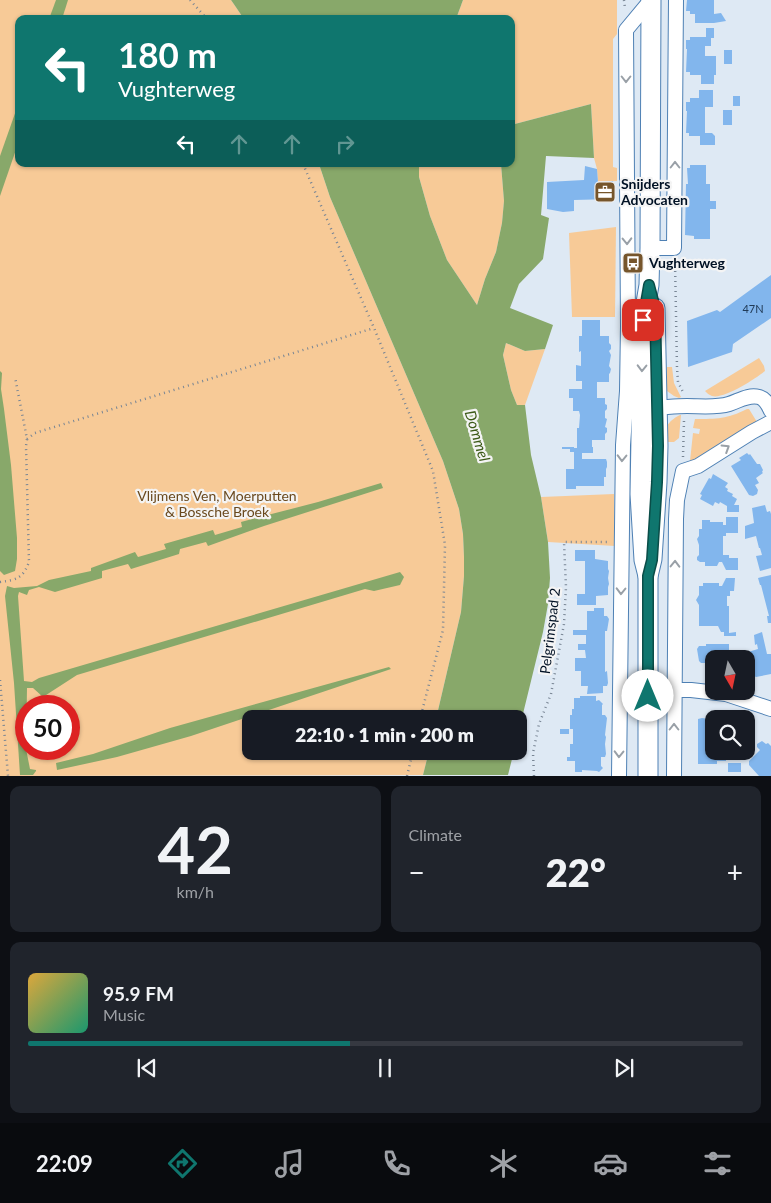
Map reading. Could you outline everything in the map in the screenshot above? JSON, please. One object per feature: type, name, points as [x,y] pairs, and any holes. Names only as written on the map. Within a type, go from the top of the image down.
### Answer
[{"type":"main road","points":[[648,776],[648,576],[652,560],[658,446],[641,409],[655,308],[649,285],[651,0]]},
{"type":"street","points":[[641,409],[627,391],[626,30],[651,0]]},
{"type":"street","points":[[650,248],[674,248],[676,0]]},
{"type":"street","points":[[641,409],[728,405],[751,396],[760,397],[767,402],[771,411]]},
{"type":"street","points":[[619,776],[622,445],[641,409]]},
{"type":"street","points":[[674,776],[676,519],[677,500],[683,471],[698,466],[771,422]]},
{"type":"street","points":[[674,690],[726,694],[771,709]]},
{"type":"path","points":[[190,0],[203,15]]},
{"type":"path","points":[[304,167],[433,471],[445,545],[443,630],[422,710]]},
{"type":"path","points":[[674,248],[676,368],[678,382],[684,394],[685,406],[682,446]]},
{"type":"path","points":[[27,439],[35,432],[374,328]]},
{"type":"path","points":[[0,582],[12,580],[25,573],[29,562],[27,439],[15,377]]},
{"type":"path","name":"Pelgrimspad 2","points":[[534,776],[533,753],[539,724],[551,694],[564,624],[566,587],[564,542],[621,542]]},
{"type":"path","points":[[0,680],[8,776]]},
{"type":"path","points":[[407,776],[410,760]]},
{"type":"green space","name":"Vlijmens Ven, Moerputten & Bossche Broek","points":[[0,0],[231,0],[241,15],[15,15],[15,167],[320,167],[330,197],[443,461],[459,509],[464,557],[461,612],[438,710],[242,710],[242,760],[427,760],[423,775],[0,776]]},
{"type":"green space","points":[[463,0],[617,0],[617,34],[613,39],[613,167],[617,168],[617,181],[598,182],[594,158],[591,104],[515,124],[515,15],[457,15]]},
{"type":"green space","points":[[419,167],[501,167],[504,201],[502,223],[496,252],[477,305],[447,260],[430,216],[419,177]]},
{"type":"green space","points":[[616,227],[615,317],[572,317],[569,233]]},
{"type":"green space","points":[[506,343],[525,351],[545,349],[525,405],[517,405],[511,390],[503,355]]},
{"type":"green space","points":[[759,358],[765,371],[748,383],[724,395],[711,396],[705,391]]},
{"type":"green space","points":[[667,367],[672,367],[674,383],[681,397],[679,398],[667,391]]},
{"type":"green space","points":[[749,409],[757,422],[696,462],[690,461],[693,433],[699,434],[700,429],[693,428],[695,419],[722,418]]},
{"type":"green space","points":[[680,415],[679,438],[674,442],[662,442],[669,423]]},
{"type":"green space","points":[[614,494],[615,546],[548,542],[541,497]]},
{"type":"water","points":[[56,0],[68,0],[63,15],[50,15]]},
{"type":"water","points":[[231,0],[463,0],[457,15],[241,15]]},
{"type":"water","name":"Dommel","points":[[591,104],[594,158],[546,156],[541,215],[549,218],[543,259],[519,284],[510,308],[553,325],[545,349],[525,351],[506,343],[503,355],[511,390],[517,405],[525,405],[531,455],[541,497],[548,542],[550,578],[548,604],[524,710],[438,710],[461,612],[464,557],[459,509],[443,461],[330,197],[320,167],[419,167],[419,177],[430,216],[447,260],[477,305],[496,252],[502,223],[504,201],[501,167],[515,167],[515,124]]},
{"type":"water","points":[[15,113],[15,153],[0,196],[0,156]]},
{"type":"water","points":[[0,371],[2,373],[1,389],[11,465],[17,538],[15,571],[4,575],[0,571]]},
{"type":"water","points":[[381,483],[383,488],[208,546],[206,542],[180,549],[179,554],[131,569],[128,564],[102,571],[102,578],[55,592],[39,587],[29,590],[27,595],[19,592],[24,681],[32,682],[39,678],[400,572],[404,577],[400,585],[374,591],[365,589],[77,675],[46,695],[41,695],[33,688],[27,688],[27,695],[15,695],[15,698],[5,596],[7,586],[14,588],[37,586],[49,580],[91,571],[91,568],[135,552],[138,557],[166,549],[164,544],[213,530],[215,535],[242,527],[241,522]]},
{"type":"water","points":[[389,667],[391,669],[269,710],[242,710],[242,719],[191,736],[117,757],[57,770],[56,763],[80,760],[80,757],[170,728]]},
{"type":"water","points":[[19,760],[28,760],[30,769],[36,771],[33,775],[20,775]]},
{"type":"water","points":[[427,760],[512,760],[508,775],[423,775]]},
{"type":"building","points":[[687,0],[714,0],[714,14],[721,13],[726,21],[695,23],[695,14],[690,14],[690,11],[686,11]]},
{"type":"building","points":[[706,28],[714,28],[714,38],[711,38],[711,46],[705,46],[705,56],[716,56],[714,84],[701,84],[701,75],[690,75],[690,72],[686,72],[686,40],[690,40],[690,37],[706,37]]},
{"type":"building","points":[[724,50],[732,50],[732,64],[724,64]]},
{"type":"building","points":[[699,90],[713,90],[713,107],[705,107],[705,133],[712,133],[715,136],[715,145],[700,145],[700,136],[689,136],[689,133],[686,133],[686,102],[690,102],[690,98],[699,98]]},
{"type":"building","points":[[733,96],[740,96],[740,106],[733,106]]},
{"type":"building","points":[[723,110],[732,110],[732,125],[723,125]]},
{"type":"building","points":[[690,165],[706,165],[706,184],[710,184],[710,201],[716,201],[716,209],[710,209],[710,239],[694,239],[694,236],[685,235],[687,168],[690,168]]},
{"type":"building","points":[[585,166],[597,169],[598,182],[613,181],[614,199],[574,200],[574,211],[563,212],[547,209],[547,182],[584,180]]},
{"type":"building","points":[[771,275],[771,318],[733,344],[732,352],[688,367],[687,321],[717,310],[720,312]]},
{"type":"building","points":[[582,320],[600,320],[600,336],[609,336],[609,343],[611,345],[609,351],[611,355],[609,366],[611,369],[609,382],[597,382],[597,398],[605,398],[605,404],[607,405],[605,411],[605,418],[607,419],[605,427],[607,432],[605,440],[592,440],[593,453],[582,453],[582,459],[606,459],[607,467],[604,486],[576,486],[576,489],[566,489],[566,469],[574,469],[574,452],[570,452],[570,449],[562,449],[562,447],[577,448],[577,428],[579,428],[580,415],[579,411],[573,411],[573,398],[569,398],[569,389],[582,389],[582,381],[576,381],[576,365],[581,366],[579,336],[582,336]]},
{"type":"building","points":[[747,453],[750,454],[757,464],[760,464],[763,470],[763,473],[756,478],[759,483],[755,485],[758,490],[757,494],[753,496],[749,495],[731,466],[741,460],[739,458]]},
{"type":"building","points":[[713,474],[728,483],[725,487],[737,499],[734,505],[739,505],[739,512],[727,512],[727,506],[720,502],[719,504],[715,502],[713,506],[700,499],[702,495],[700,494]]},
{"type":"building","points":[[765,505],[767,512],[770,511],[771,514],[771,568],[760,571],[756,556],[762,555],[756,536],[745,539],[745,526],[754,523],[752,508]]},
{"type":"building","points":[[726,517],[738,517],[738,533],[726,533],[726,536],[723,536],[723,555],[729,555],[729,558],[738,558],[738,570],[726,570],[722,562],[719,562],[717,566],[705,566],[705,562],[697,560],[699,545],[697,539],[699,529],[702,529],[702,520],[723,522],[723,525],[726,525]]},
{"type":"building","points":[[575,550],[595,550],[595,559],[608,561],[608,595],[596,596],[596,605],[577,605],[577,594],[585,594],[585,561],[575,561]]},
{"type":"building","points":[[771,575],[771,623],[768,623],[767,616],[769,616],[758,578]]},
{"type":"building","points":[[726,578],[735,578],[734,591],[730,591],[730,596],[727,596],[727,606],[729,606],[729,633],[736,632],[736,636],[724,636],[724,632],[721,632],[718,626],[699,626],[699,605],[696,600],[699,595],[699,586],[703,586],[703,583],[719,583],[719,586],[722,586]]},
{"type":"building","points":[[594,608],[604,608],[604,616],[607,616],[609,619],[607,631],[605,631],[605,672],[607,671],[608,683],[607,686],[603,686],[603,693],[587,694],[588,686],[581,686],[581,671],[575,671],[575,658],[586,658],[585,650],[578,650],[578,644],[586,644],[586,635],[573,635],[573,630],[587,630],[587,611],[594,611]]},
{"type":"building","points":[[762,632],[767,654],[771,654],[771,674],[755,676],[755,650],[758,649],[757,644],[755,645],[754,635]]},
{"type":"building","points":[[706,644],[729,644],[729,650],[705,650],[705,663],[701,663],[697,649],[699,646],[706,646]]},
{"type":"building","points":[[580,696],[596,696],[596,701],[599,700],[603,704],[602,715],[605,715],[607,718],[605,735],[606,754],[605,757],[601,757],[601,766],[603,768],[599,772],[582,770],[582,772],[575,772],[575,761],[567,761],[567,757],[570,757],[570,744],[573,744],[573,729],[570,729],[570,715],[572,715],[572,709],[574,709],[574,698],[580,698]]},
{"type":"building","points":[[705,718],[705,760],[726,761],[717,761],[717,764],[698,764],[698,719]]},
{"type":"building","points":[[560,729],[569,729],[569,734],[560,734]]},
{"type":"building","points":[[762,741],[771,746],[771,776],[759,776],[749,765],[749,761],[755,760],[755,755],[760,750],[757,744]]},
{"type":"building","points":[[728,763],[741,763],[741,772],[728,772]]},
{"type":"place","name":"Snijders Advocaten","points":[[605,192]]},
{"type":"place","name":"Vughterweg","points":[[633,263]]},
{"type":"route","points":[[643,320],[649,285],[655,308],[658,446],[652,560],[648,576],[648,696]]}]
